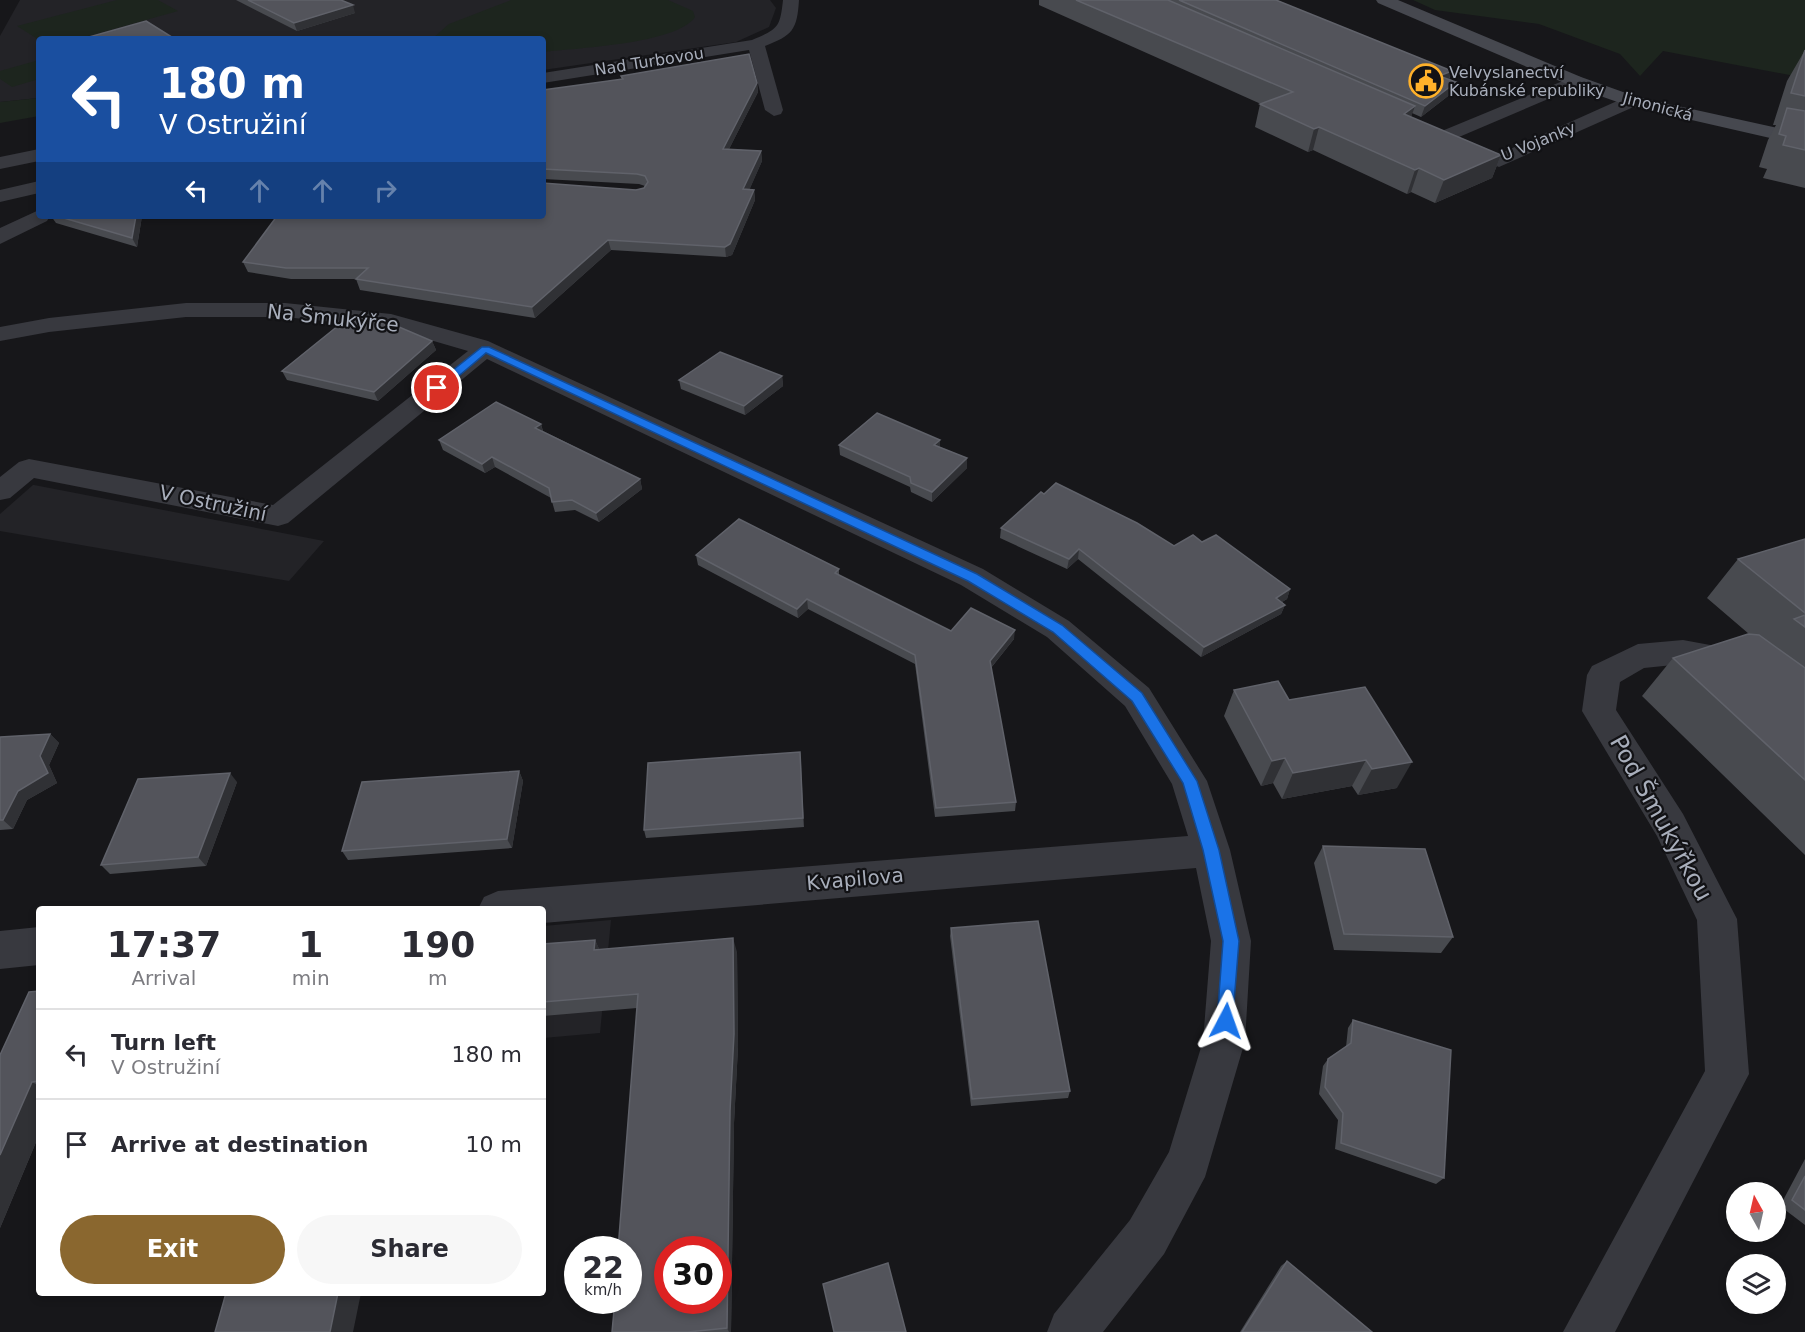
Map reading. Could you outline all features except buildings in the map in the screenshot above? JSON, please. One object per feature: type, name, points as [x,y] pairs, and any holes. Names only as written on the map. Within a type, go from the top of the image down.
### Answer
[{"type":"street","name":"Nad Turbovou","points":[[546,78],[756,44],[778,36],[789,24],[791,0]]},
{"type":"street","name":"Jinonická","points":[[1384,0],[1575,81],[1632,101],[1805,140]]},
{"type":"street","points":[[756,44],[774,110]]},
{"type":"street","points":[[1444,137],[1575,81]]},
{"type":"street","name":"U Vojanky","points":[[1423,128],[1499,160],[1632,101]]},
{"type":"street","points":[[0,163],[36,156]]},
{"type":"street","points":[[0,196],[36,188]]},
{"type":"street","points":[[0,237],[36,218]]},
{"type":"street","name":"Na Šmukýřce","points":[[0,334],[48,325],[186,310],[285,310],[391,321],[485,349],[972,577],[1058,629],[1137,697],[1190,781],[1211,850],[1231,941],[1224,1041],[1189,1161],[1147,1237],[1072,1332]]},
{"type":"street","name":"V Ostružiní","points":[[0,491],[29,468],[128,485],[278,516],[485,349]]},
{"type":"street","name":"Pod Šmukýřkou","points":[[1588,1332],[1727,1074],[1717,919],[1670,825],[1599,711],[1604,675],[1638,656],[1683,652],[1736,661],[1805,712]]},
{"type":"street","name":"Kvapilova","points":[[534,906],[1211,850]]},
{"type":"street","points":[[0,950],[36,946]]},
{"type":"shaded area","points":[[20,0],[770,0],[776,8],[769,27],[736,42],[546,70],[546,36],[36,36],[36,98],[0,102],[0,36]]},
{"type":"shaded area","points":[[117,0],[158,0],[178,11],[89,36],[36,36],[36,38],[17,26]]},
{"type":"shaded area","points":[[511,0],[668,0],[693,11],[695,17],[685,26],[648,39],[546,52],[546,36],[435,36],[449,24]]},
{"type":"shaded area","points":[[1413,0],[1805,0],[1805,78],[1663,51],[1640,76],[1620,54],[1539,24],[1435,10]]},
{"type":"shaded area","points":[[36,61],[36,80],[12,87],[0,79],[0,71]]},
{"type":"shaded area","points":[[36,98],[36,117],[0,123],[0,102]]},
{"type":"shaded area","points":[[33,485],[324,541],[289,581],[0,531],[0,514]]},
{"type":"shaded area","points":[[611,920],[600,1033],[546,1038],[546,926]]},
{"type":"place","name":"Velvyslanectví Kubánské republiky","points":[[1426,81]]},
{"type":"route","points":[[437,388],[485,349],[972,577],[1058,629],[1137,697],[1190,781],[1211,850],[1231,941],[1226,1021]]}]
